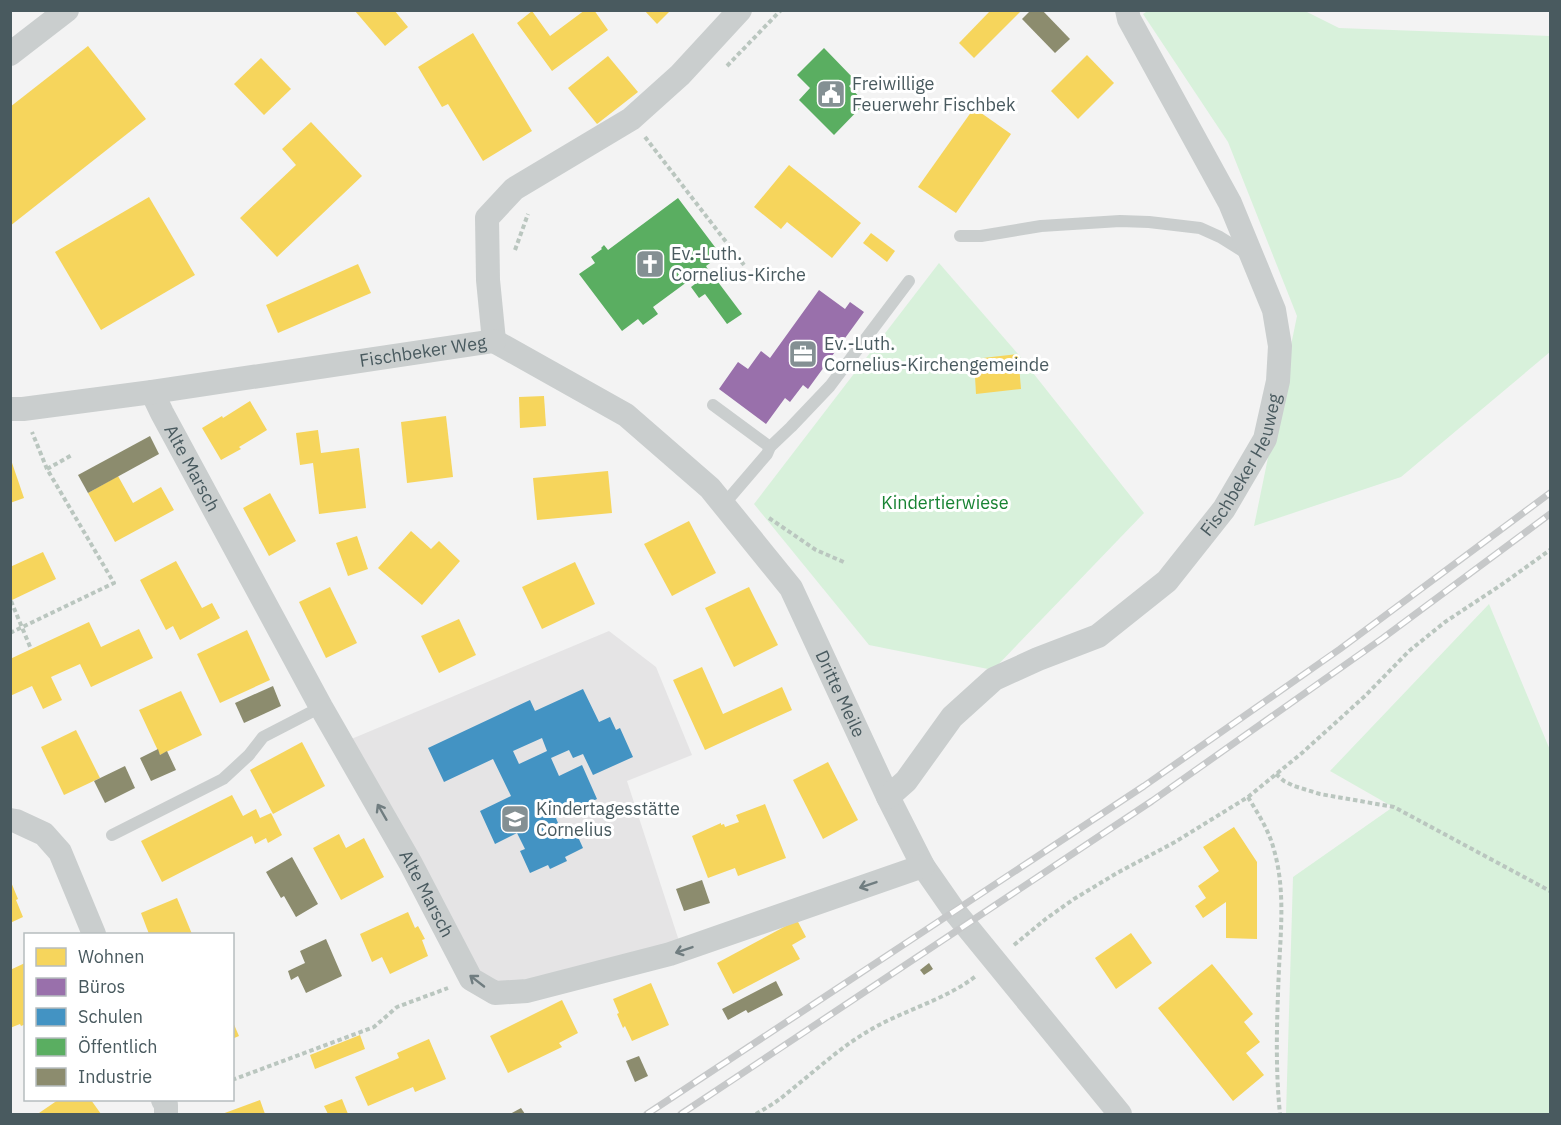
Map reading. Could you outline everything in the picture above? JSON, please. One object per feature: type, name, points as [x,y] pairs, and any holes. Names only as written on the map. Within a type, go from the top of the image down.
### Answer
[{"type":"street","points":[[10,54],[67,10]]},
{"type":"street","name":"Fischbeker Weg","points":[[17,409],[152,392],[494,342],[488,280],[487,218],[514,189],[631,119],[680,75],[740,10]]},
{"type":"street","name":"Fischbeker Heuweg","points":[[888,796],[906,781],[952,717],[994,679],[1098,636],[1167,581],[1224,509],[1265,440],[1278,381],[1280,346],[1274,310],[1230,203],[1129,18],[1127,10]]},
{"type":"street","name":"Dritte Meile","points":[[494,342],[626,416],[726,499],[790,588],[923,866],[950,906],[1120,1114]]},
{"type":"street","name":"Alte Marsch","points":[[152,392],[321,707],[411,864],[471,979]]},
{"type":"street","points":[[10,820],[44,834],[60,852],[94,933]]},
{"type":"street","points":[[471,979],[495,993],[527,992],[670,954],[923,866]]},
{"type":"lane","points":[[960,236],[996,235],[1041,226],[1120,221],[1149,222],[1200,228],[1220,237],[1252,258]]},
{"type":"lane","points":[[726,499],[770,447],[830,386],[909,281]]},
{"type":"lane","points":[[713,405],[770,447]]},
{"type":"lane","points":[[112,836],[223,779],[249,755],[263,737],[321,707]]},
{"type":"path","points":[[631,119],[744,265]]},
{"type":"path","points":[[10,633],[114,584],[47,468],[17,409]]},
{"type":"path","points":[[47,468],[72,455]]},
{"type":"path","points":[[726,499],[741,499],[816,550],[846,563]]},
{"type":"path","points":[[756,1114],[869,1031],[968,982],[1074,899],[1175,842],[1248,797],[1302,753],[1365,696],[1409,651],[1445,622],[1551,550]]},
{"type":"path","points":[[11,601],[31,649]]},
{"type":"path","points":[[1276,774],[1294,786],[1320,794],[1394,807],[1551,891]]},
{"type":"path","points":[[1248,797],[1268,831],[1275,851],[1282,898],[1277,1002],[1277,1086],[1280,1114]]},
{"type":"path","points":[[234,1079],[374,1027],[397,1007],[471,979]]},
{"type":"shaded area","name":"Kindertagesstätte Cornelius","points":[[609,631],[656,667],[692,755],[627,781],[679,941],[528,989],[487,984],[349,740]]},
{"type":"green space","points":[[1149,10],[1305,11],[1339,28],[1550,36],[1550,352],[1401,477],[1254,526],[1297,316],[1228,142],[1143,14]]},
{"type":"green space","name":"Kindertierwiese","points":[[939,263],[1018,354],[1144,513],[993,670],[869,645],[754,504]]},
{"type":"green space","points":[[1489,604],[1550,750],[1550,1114],[1286,1114],[1293,877],[1393,807],[1330,771]]},
{"type":"building: Wohnen","points":[[394,10],[408,27],[385,46],[355,11]]},
{"type":"building: Wohnen","points":[[585,10],[594,10],[608,30],[552,71],[517,23],[532,11],[550,36]]},
{"type":"building: Wohnen","points":[[644,10],[671,10],[657,24]]},
{"type":"building: Wohnen","points":[[991,10],[1019,10],[1020,12],[974,58],[959,43]]},
{"type":"building: Wohnen","points":[[473,33],[532,131],[483,161],[448,104],[442,107],[418,67]]},
{"type":"building: Wohnen","points":[[88,46],[146,119],[10,226],[10,107]]},
{"type":"building: Wohnen","points":[[1087,55],[1114,83],[1078,119],[1051,91]]},
{"type":"building: Wohnen","points":[[608,56],[638,92],[597,124],[568,88]]},
{"type":"building: Wohnen","points":[[261,58],[291,89],[264,115],[234,84]]},
{"type":"building: Wohnen","points":[[974,108],[1011,134],[956,213],[918,187]]},
{"type":"building: Wohnen","points":[[311,122],[362,176],[277,257],[240,218],[296,165],[282,149]]},
{"type":"building: Wohnen","points":[[789,165],[861,223],[832,258],[787,222],[781,229],[754,207]]},
{"type":"building: Wohnen","points":[[149,197],[195,275],[101,330],[55,252]]},
{"type":"building: Wohnen","points":[[871,233],[895,251],[887,262],[863,243]]},
{"type":"building: Wohnen","points":[[358,264],[371,293],[278,333],[266,305]]},
{"type":"building: Wohnen","points":[[1018,354],[1021,389],[976,394],[974,359]]},
{"type":"building: Wohnen","points":[[544,396],[546,426],[520,428],[519,397]]},
{"type":"building: Wohnen","points":[[250,401],[267,430],[221,460],[202,428]]},
{"type":"building: Wohnen","points":[[446,416],[453,477],[407,483],[401,422]]},
{"type":"building: Wohnen","points":[[318,430],[321,453],[359,448],[366,508],[319,514],[313,463],[300,465],[296,433]]},
{"type":"building: Wohnen","points":[[10,457],[24,498],[10,503]]},
{"type":"building: Wohnen","points":[[608,471],[612,513],[537,520],[533,478]]},
{"type":"building: Wohnen","points":[[118,476],[133,503],[161,487],[174,510],[115,542],[88,493]]},
{"type":"building: Wohnen","points":[[270,493],[296,541],[269,556],[243,508]]},
{"type":"building: Wohnen","points":[[689,521],[716,573],[672,596],[644,544]]},
{"type":"building: Wohnen","points":[[411,531],[431,549],[439,541],[460,561],[422,605],[378,568]]},
{"type":"building: Wohnen","points":[[357,536],[368,569],[348,576],[336,543]]},
{"type":"building: Wohnen","points":[[43,552],[56,579],[10,601],[10,567]]},
{"type":"building: Wohnen","points":[[176,561],[202,608],[212,603],[220,618],[180,640],[173,626],[166,630],[140,580]]},
{"type":"building: Wohnen","points":[[575,562],[595,604],[542,629],[522,587]]},
{"type":"building: Wohnen","points":[[330,587],[357,643],[326,658],[299,602]]},
{"type":"building: Wohnen","points":[[749,587],[778,645],[734,667],[705,608]]},
{"type":"building: Wohnen","points":[[459,619],[476,655],[439,673],[421,636]]},
{"type":"building: Wohnen","points":[[89,622],[101,647],[139,629],[153,658],[91,687],[80,664],[51,677],[62,700],[43,709],[32,686],[10,696],[10,659]]},
{"type":"building: Wohnen","points":[[247,630],[270,680],[220,703],[197,654]]},
{"type":"building: Wohnen","points":[[702,667],[723,714],[782,687],[792,710],[705,750],[673,680]]},
{"type":"building: Wohnen","points":[[181,691],[202,735],[160,755],[139,710]]},
{"type":"building: Wohnen","points":[[76,730],[100,778],[64,795],[41,747]]},
{"type":"building: Wohnen","points":[[302,742],[325,786],[273,814],[250,770]]},
{"type":"building: Wohnen","points":[[828,762],[858,820],[823,839],[793,780]]},
{"type":"building: Wohnen","points":[[232,795],[243,816],[256,809],[260,818],[271,813],[282,835],[268,843],[266,838],[255,844],[252,836],[162,882],[141,841]]},
{"type":"building: Wohnen","points":[[765,804],[786,858],[738,876],[735,868],[708,878],[692,836],[721,823],[725,827],[739,822],[736,815]]},
{"type":"building: Wohnen","points":[[1234,827],[1257,862],[1257,939],[1226,938],[1226,902],[1203,918],[1195,906],[1206,898],[1198,886],[1219,871],[1203,847]]},
{"type":"building: Wohnen","points":[[339,834],[346,848],[364,838],[384,877],[341,900],[313,848]]},
{"type":"building: Wohnen","points":[[11,882],[23,917],[10,923]]},
{"type":"building: Wohnen","points":[[177,898],[192,933],[149,933],[141,913]]},
{"type":"building: Wohnen","points":[[408,912],[415,928],[418,926],[425,939],[422,940],[428,956],[390,974],[382,957],[372,962],[360,934]]},
{"type":"building: Wohnen","points":[[797,920],[806,937],[792,945],[800,959],[733,994],[717,963]]},
{"type":"building: Wohnen","points":[[1131,933],[1152,963],[1116,989],[1095,958]]},
{"type":"building: Wohnen","points":[[24,963],[24,1025],[10,1028],[10,970]]},
{"type":"building: Wohnen","points":[[1212,964],[1253,1014],[1244,1022],[1260,1042],[1246,1053],[1264,1075],[1233,1101],[1158,1008]]},
{"type":"building: Wohnen","points":[[651,983],[669,1025],[632,1041],[625,1026],[623,1028],[613,999]]},
{"type":"building: Wohnen","points":[[562,1000],[578,1033],[559,1043],[562,1047],[508,1073],[490,1036]]},
{"type":"building: Wohnen","points":[[234,1025],[239,1036],[234,1038]]},
{"type":"building: Wohnen","points":[[360,1035],[365,1049],[315,1069],[310,1055]]},
{"type":"building: Wohnen","points":[[429,1039],[446,1079],[415,1092],[413,1087],[368,1106],[355,1077],[399,1058],[397,1053]]},
{"type":"building: Wohnen","points":[[342,1099],[348,1114],[328,1114],[324,1106]]},
{"type":"building: Wohnen","points":[[260,1100],[265,1114],[222,1114]]},
{"type":"building: Wohnen","points":[[57,1101],[92,1101],[101,1114],[40,1114]]},
{"type":"building: Büros","name":"Ev.-Luth. Cornelius-Kirchengemeinde","points":[[819,290],[845,309],[850,302],[864,312],[808,389],[803,385],[790,402],[785,398],[766,424],[719,389],[738,362],[748,369],[761,351],[770,358]]},
{"type":"building: Schulen","points":[[583,689],[599,722],[610,717],[616,730],[620,728],[633,757],[593,775],[583,754],[573,758],[569,750],[551,758],[559,776],[582,765],[597,799],[556,818],[562,833],[574,828],[583,848],[565,857],[567,861],[550,869],[548,865],[530,873],[520,851],[525,849],[517,833],[495,844],[480,811],[511,796],[493,759],[444,782],[428,748],[530,700],[535,711]],"holes":[[[542,738],[547,751],[519,764],[513,751]]]},
{"type":"building: Öffentlich","name":"Freiwillige Feuerwehr Fischbek","points":[[824,48],[855,80],[849,86],[865,103],[834,135],[799,100],[810,88],[797,75]]},
{"type":"building: Öffentlich","name":"Ev.-Luth. Cornelius-Kirche","points":[[678,198],[721,255],[706,266],[710,273],[714,270],[722,280],[718,282],[742,314],[727,324],[705,294],[699,298],[691,287],[695,284],[691,279],[653,307],[658,314],[643,325],[638,319],[622,331],[579,274],[595,263],[591,257],[604,245],[608,250]]},
{"type":"building: Industrie","points":[[1031,10],[1042,10],[1070,39],[1055,53],[1022,19]]},
{"type":"building: Industrie","points":[[150,436],[159,454],[88,493],[78,475]]},
{"type":"building: Industrie","points":[[273,686],[281,706],[244,723],[235,703]]},
{"type":"building: Industrie","points":[[158,749],[160,755],[167,751],[176,770],[151,781],[140,758]]},
{"type":"building: Industrie","points":[[125,766],[135,788],[105,803],[94,781]]},
{"type":"building: Industrie","points":[[292,857],[318,904],[296,917],[284,896],[281,898],[266,872]]},
{"type":"building: Industrie","points":[[702,880],[710,903],[684,911],[676,889]]},
{"type":"building: Industrie","points":[[326,939],[342,976],[306,993],[298,976],[291,980],[288,971],[305,963],[300,951]]},
{"type":"building: Industrie","points":[[929,963],[933,969],[924,975],[920,970]]},
{"type":"building: Industrie","points":[[776,981],[783,995],[748,1013],[746,1010],[728,1020],[722,1009]]},
{"type":"building: Industrie","points":[[639,1056],[648,1076],[635,1082],[626,1061]]},
{"type":"building: Industrie","points":[[521,1108],[525,1114],[510,1114]]},
{"type":"railway","points":[[647,1114],[1144,786],[1340,649],[1550,493]]},
{"type":"railway","points":[[681,1114],[1152,801],[1383,638],[1550,514]]},
{"type":"place","name":"Freiwillige Feuerwehr Fischbek","points":[[831,94]]},
{"type":"place","name":"Ev.-Luth. Cornelius-Kirche","points":[[650,264]]},
{"type":"place","name":"Ev.-Luth. Cornelius-Kirchengemeinde","points":[[803,354]]},
{"type":"place","name":"Kindertagesstätte Cornelius","points":[[515,819]]}]
